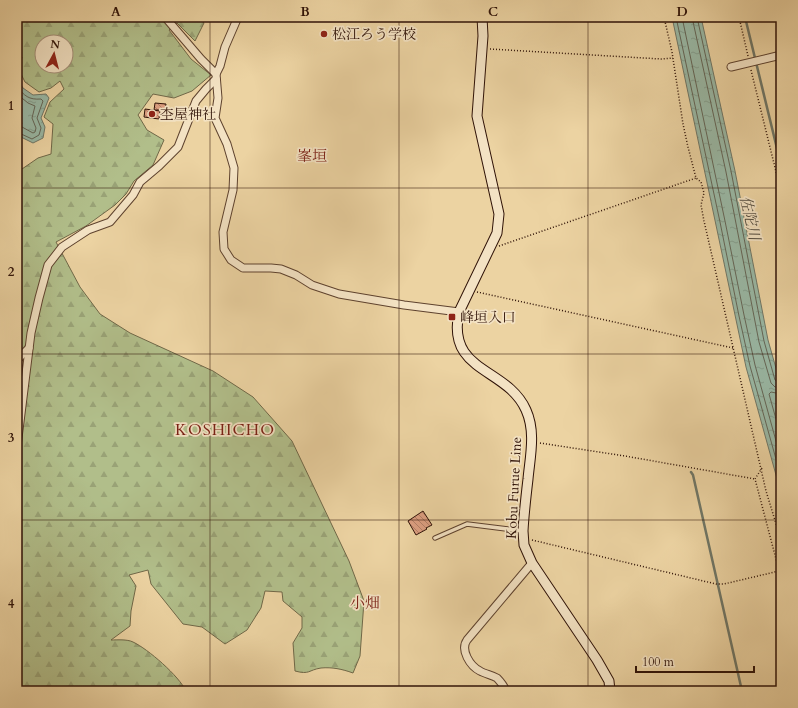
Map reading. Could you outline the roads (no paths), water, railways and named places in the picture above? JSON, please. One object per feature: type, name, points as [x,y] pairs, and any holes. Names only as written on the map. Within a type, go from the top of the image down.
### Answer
[{"type":"main road","name":"Kobu Furue Line","points":[[482,17],[482,48],[477,116],[499,214],[497,233],[459,312],[456,324],[458,338],[461,347],[467,356],[476,365],[505,384],[523,404],[529,420],[532,442],[523,534],[527,553],[532,563],[597,660],[609,681],[610,691]]},
{"type":"street","points":[[165,17],[216,76],[218,98],[215,118],[228,144],[234,168],[233,190],[222,232],[224,249],[231,260],[243,268],[281,269],[312,284],[339,294],[404,305],[459,312]]},
{"type":"street","points":[[17,446],[30,348],[39,298],[48,265],[62,247],[88,230],[110,222],[133,195],[140,182],[178,147],[196,101],[216,76],[225,46],[238,17]]},
{"type":"street","points":[[731,67],[781,56]]},
{"type":"street","points":[[17,360],[30,348]]},
{"type":"street","points":[[506,691],[497,679],[478,671],[474,667],[464,650],[464,645],[466,640],[532,563]]},
{"type":"lane","points":[[435,538],[467,524],[523,534]]},
{"type":"water","points":[[672,17],[701,17],[735,171],[768,340],[781,386],[781,493],[746,367]]},
{"type":"water","points":[[17,79],[23,88],[33,95],[46,94],[49,98],[41,118],[45,127],[43,138],[33,143],[17,135]]},
{"type":"waterway","points":[[745,17],[781,165]]},
{"type":"waterway","points":[[691,472],[693,475],[742,691]]},
{"type":"place","name":"松江ろう学校","points":[[324,34]]},
{"type":"place","name":"杢屋神社","points":[[152,114]]},
{"type":"place","name":"峰垣入口","points":[[452,317]]},
{"type":"district","name":"峯垣","points":[[312,156]]},
{"type":"district","name":"KOSHICHO","points":[[225,430]]},
{"type":"district","name":"小畑","points":[[365,603]]},
{"type":"water label","name":"佐陀川","points":[[750,218]]}]
